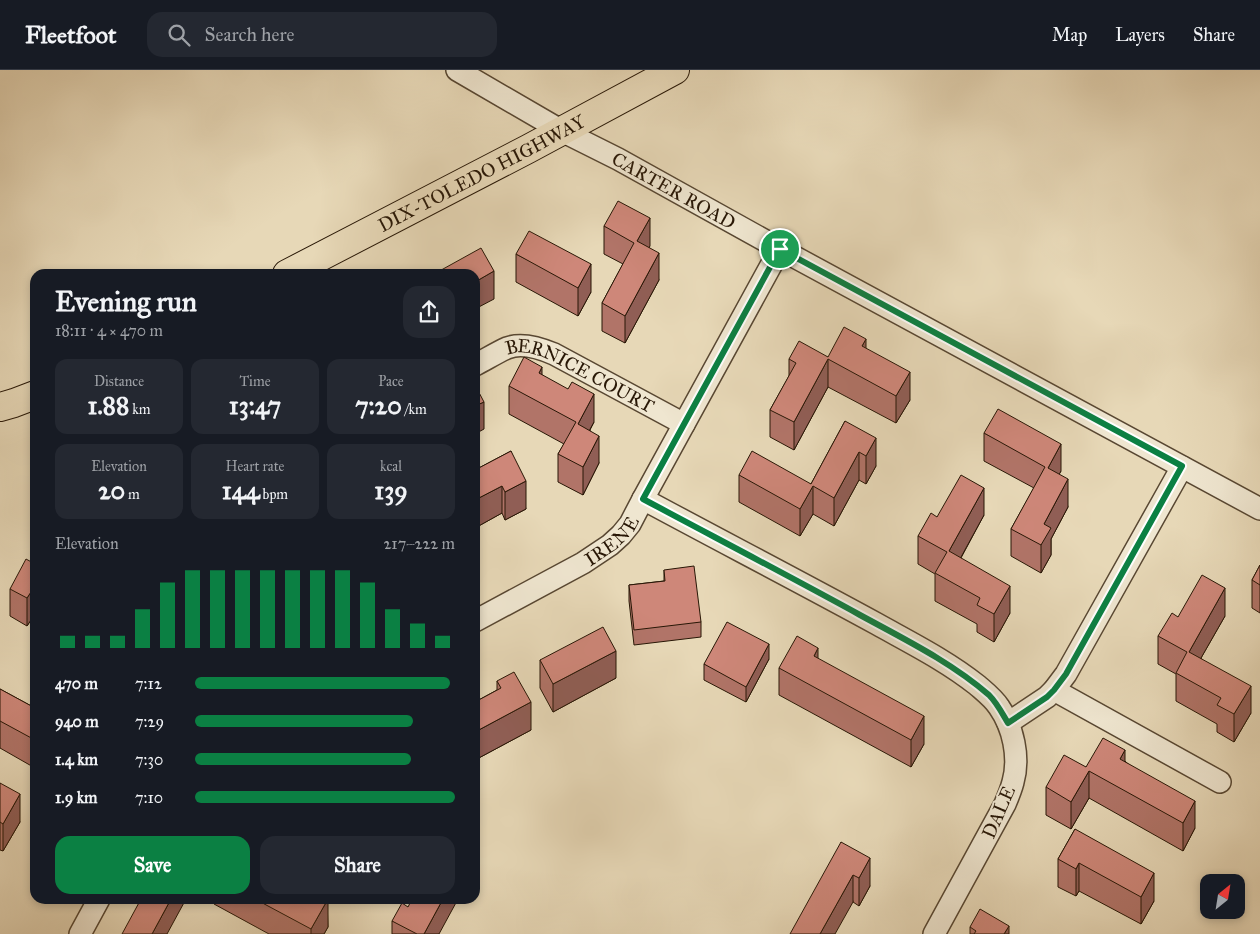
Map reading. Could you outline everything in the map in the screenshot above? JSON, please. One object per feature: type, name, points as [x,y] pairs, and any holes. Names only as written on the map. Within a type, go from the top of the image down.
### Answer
[{"type":"main road","name":"DIX-TOLEDO HIGHWAY","points":[[298,269],[675,70]]},
{"type":"main road","points":[[0,407],[30,398]]},
{"type":"street","name":"CARTER ROAD","points":[[457,70],[562,131],[618,159],[1260,509]]},
{"type":"street","name":"IRENE","points":[[480,618],[583,563],[610,545],[630,524],[780,249]]},
{"type":"street","name":"BERNICE COURT","points":[[480,363],[508,347],[524,346],[538,348],[554,354],[684,424]]},
{"type":"street","points":[[1008,723],[1047,697],[1066,674],[1182,466]]},
{"type":"street","name":"DALE","points":[[643,499],[831,599],[947,664],[990,696],[1000,708],[1008,723],[1014,742],[1016,761],[1013,782],[1005,804],[934,934]]},
{"type":"street","points":[[1054,690],[1220,782]]},
{"type":"street","points":[[80,934],[96,904]]},
{"type":"building","points":[[618,201],[650,218],[637,241],[659,253],[625,316],[602,303],[634,243],[604,226]]},
{"type":"building","points":[[529,231],[591,264],[578,288],[516,254]]},
{"type":"building","points":[[481,248],[494,271],[480,279],[480,269],[443,269]]},
{"type":"building","points":[[844,327],[866,339],[862,346],[910,372],[896,396],[828,359],[794,422],[770,410],[796,363],[789,359],[799,341],[828,357]]},
{"type":"building","points":[[524,357],[542,367],[539,373],[568,389],[572,382],[594,394],[578,424],[599,436],[583,467],[558,454],[576,422],[509,386]]},
{"type":"building","points":[[480,394],[484,402],[480,404]]},
{"type":"building","points":[[998,409],[1061,444],[1048,468],[1068,479],[1044,524],[1051,528],[1041,545],[1011,529],[1045,467],[984,433]]},
{"type":"building","points":[[845,421],[876,438],[866,456],[859,452],[834,498],[813,486],[800,509],[739,475],[752,451],[811,484]]},
{"type":"building","points":[[511,451],[526,481],[505,492],[502,486],[480,497],[480,467]]},
{"type":"building","points":[[961,475],[984,488],[949,551],[1010,586],[994,614],[977,605],[980,598],[935,573],[947,552],[918,536],[931,513],[937,517]]},
{"type":"building","points":[[26,559],[30,561],[30,594],[27,598],[10,589]]},
{"type":"building","points":[[1260,565],[1260,585],[1252,580]]},
{"type":"building","points":[[694,566],[701,622],[634,630],[629,585],[665,581],[664,570]]},
{"type":"building","points":[[1202,575],[1225,588],[1189,652],[1251,686],[1234,714],[1217,705],[1221,698],[1176,673],[1187,652],[1158,636],[1172,613],[1178,617]]},
{"type":"building","points":[[727,622],[769,644],[746,687],[704,664]]},
{"type":"building","points":[[603,627],[616,651],[553,684],[540,660]]},
{"type":"building","points":[[797,636],[818,648],[814,656],[924,716],[911,740],[779,668]]},
{"type":"building","points":[[514,672],[531,702],[480,729],[480,699],[501,688],[497,681]]},
{"type":"building","points":[[0,689],[30,705],[30,737],[0,721]]},
{"type":"building","points":[[1103,738],[1125,750],[1120,759],[1195,801],[1183,823],[1089,771],[1071,802],[1046,787],[1064,755],[1086,767]]},
{"type":"building","points":[[0,783],[20,794],[3,824],[0,822]]},
{"type":"building","points":[[1075,829],[1154,873],[1141,897],[1079,863],[1076,869],[1058,859]]},
{"type":"building","points":[[841,842],[870,858],[859,878],[853,875],[820,934],[790,934]]},
{"type":"building","points":[[138,904],[168,904],[152,934],[122,934]]},
{"type":"building","points":[[264,904],[325,904],[311,929]]},
{"type":"building","points":[[401,904],[408,907],[410,904],[440,904],[424,934],[417,934],[392,921]]},
{"type":"building","points":[[980,909],[1009,926],[1004,934],[974,934],[976,931],[970,927]]},
{"type":"route","points":[[780,249],[1182,466],[1066,674],[1047,697],[1008,723],[1000,708],[990,696],[947,664],[809,587],[643,499],[780,249]]}]
